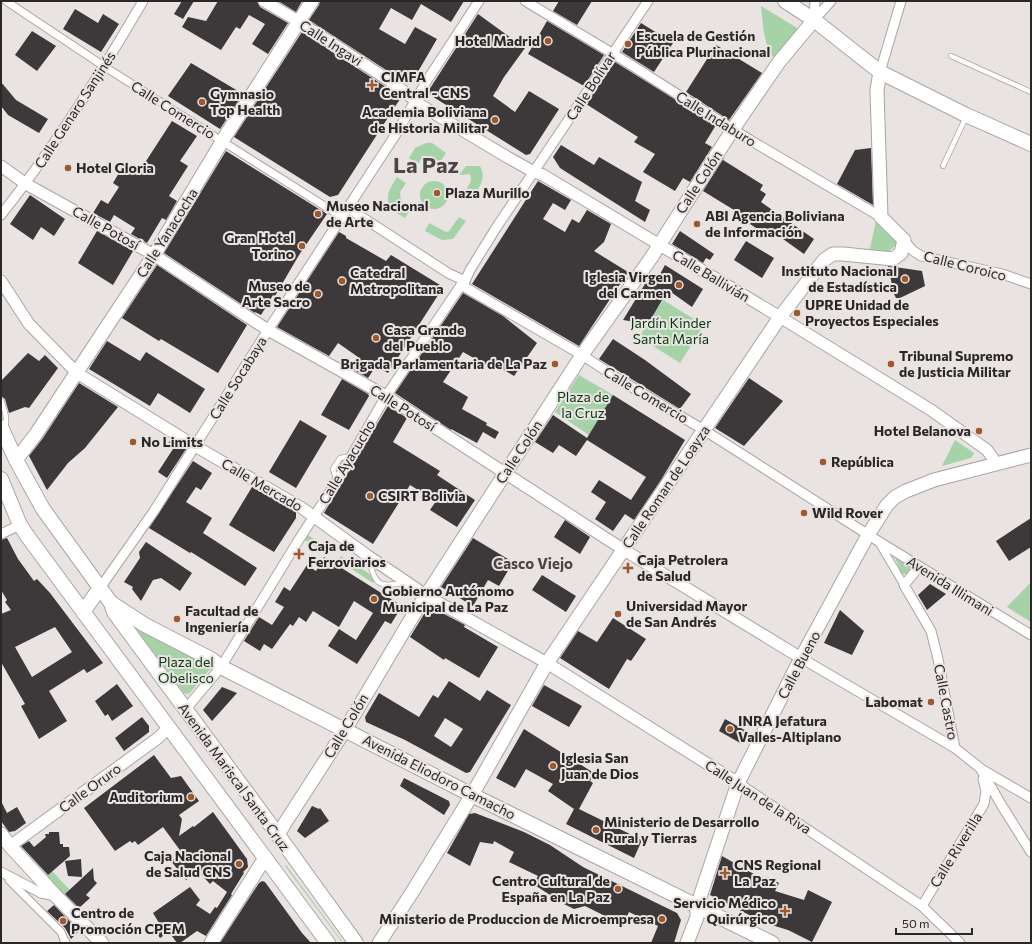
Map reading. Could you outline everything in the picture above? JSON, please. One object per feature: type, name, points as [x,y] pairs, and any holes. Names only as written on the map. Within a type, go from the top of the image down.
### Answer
[{"type":"main road","name":"Calle Yanacocha","points":[[16,460],[36,434],[154,256],[223,141],[312,1]]},
{"type":"main road","points":[[785,1],[814,20],[880,72],[966,115],[1031,144]]},
{"type":"main road","name":"Calle Colón","points":[[278,835],[345,730],[392,650],[582,355],[651,258],[733,129],[779,62],[814,20]]},
{"type":"main road","points":[[880,72],[877,90],[881,217]]},
{"type":"main road","name":"Calle Indaburo","points":[[881,217],[904,240]]},
{"type":"main road","name":"Calle Roman de Loayza","points":[[379,943],[472,795],[547,663],[780,317],[824,260],[833,254],[893,259],[902,254],[904,240]]},
{"type":"main road","name":"Avenida Mariscal Santa Cruz","points":[[2,430],[16,460],[43,509],[111,603],[114,612],[356,943]]},
{"type":"main road","name":"Calle Bueno","points":[[687,943],[701,912],[738,783],[801,658],[873,538],[887,505],[895,497],[906,490],[934,480],[1031,455]]},
{"type":"main road","name":"Avenida Mariscal Santa Cruz","points":[[1,479],[20,525],[328,943]]},
{"type":"main road","points":[[83,612],[100,588]]},
{"type":"main road","name":"Avenida Eliodoro Camacho","points":[[111,603],[145,625],[211,658],[221,667],[701,912],[772,943]]},
{"type":"main road","points":[[168,727],[185,710]]},
{"type":"main road","points":[[1,834],[10,846],[56,896],[102,943]]},
{"type":"main road","points":[[211,943],[278,835]]},
{"type":"street","name":"Calle Comercio","points":[[6,1],[105,67],[342,217]]},
{"type":"street","name":"Calle Genaro Sanjinés","points":[[1,215],[26,184],[105,67],[143,1]]},
{"type":"street","name":"Calle Ingavi","points":[[264,1],[396,86],[416,101]]},
{"type":"street","name":"Calle Socabaya","points":[[100,588],[154,511],[479,1]]},
{"type":"street","name":"Calle Indaburo","points":[[525,1],[612,53],[750,140],[881,217]]},
{"type":"street","name":"Calle Bolívar","points":[[534,172],[648,1]]},
{"type":"street","points":[[814,20],[815,1]]},
{"type":"street","name":"Calle Colón","points":[[814,20],[831,1]]},
{"type":"street","points":[[880,72],[901,1]]},
{"type":"street","name":"Calle Ballivián","points":[[416,101],[507,157],[534,172],[543,174],[931,410],[987,450],[997,464]]},
{"type":"street","name":"Calle Potosí","points":[[1,166],[26,184],[154,256],[268,330],[386,396],[624,550],[801,658]]},
{"type":"street","name":"Calle Ayacucho","points":[[185,710],[221,667],[337,481],[386,396],[463,283],[492,234],[534,172]]},
{"type":"street","name":"Calle Comercio","points":[[348,208],[463,283],[704,430],[873,538]]},
{"type":"street","name":"Calle Coroico","points":[[904,240],[912,250],[921,256],[1002,274],[1031,284]]},
{"type":"street","name":"Calle Mercado","points":[[1,281],[29,324],[77,373],[195,446],[302,508],[368,556],[427,596],[547,663]]},
{"type":"street","points":[[1,534],[20,525]]},
{"type":"street","name":"Avenida Illimani","points":[[873,538],[1031,635]]},
{"type":"street","name":"Calle Castro","points":[[873,538],[932,631],[955,748],[980,768],[1031,852]]},
{"type":"street","points":[[904,585],[919,567]]},
{"type":"street","points":[[801,658],[955,748]]},
{"type":"street","name":"Calle Juan de la Riva","points":[[547,663],[738,783],[922,906],[960,943]]},
{"type":"street","name":"Calle Oruro","points":[[10,846],[158,738],[168,727]]},
{"type":"street","points":[[980,768],[1031,798]]},
{"type":"street","name":"Calle Riverilla","points":[[922,906],[984,804],[986,791],[980,768]]},
{"type":"street","points":[[1,872],[41,893],[56,896]]},
{"type":"street","points":[[10,877],[9,880],[61,932],[65,943]]},
{"type":"lane","points":[[951,56],[1031,92]]},
{"type":"lane","points":[[944,166],[966,115]]},
{"type":"lane","points":[[1,400],[7,423],[2,430]]},
{"type":"lane","points":[[368,556],[375,580],[380,585],[388,586],[409,583]]},
{"type":"green space","points":[[761,6],[797,28],[796,35],[777,61],[772,55],[766,42]]},
{"type":"green space","points":[[426,143],[432,143],[446,153],[440,162],[431,156],[422,158],[418,164],[409,158],[415,148]]},
{"type":"green space","points":[[466,166],[480,166],[482,170],[483,177],[480,187],[476,193],[467,188],[471,181],[470,174],[459,175]]},
{"type":"green space","points":[[397,177],[406,183],[400,192],[401,202],[411,208],[405,218],[393,210],[389,205],[388,200],[389,192]]},
{"type":"green space","points":[[434,181],[440,182],[444,185],[447,189],[447,201],[444,205],[440,208],[434,209],[428,208],[424,205],[421,201],[420,195],[421,189],[424,185],[428,182]]},
{"type":"green space","points":[[459,217],[466,221],[453,239],[442,240],[425,231],[429,223],[446,232],[449,231]]},
{"type":"green space","points":[[876,221],[883,230],[899,243],[887,254],[869,253]]},
{"type":"green space","name":"Jardín Kinder Santa María","points":[[663,300],[704,325],[680,363],[639,337]]},
{"type":"green space","name":"Plaza de la Cruz","points":[[579,375],[613,395],[589,435],[555,412]]},
{"type":"green space","points":[[955,440],[974,453],[971,458],[942,466]]},
{"type":"green space","points":[[308,535],[330,549],[327,554],[305,540]]},
{"type":"green space","points":[[341,556],[376,578],[373,583],[338,560]]},
{"type":"green space","points":[[895,558],[910,566],[911,571],[908,574],[902,574]]},
{"type":"green space","points":[[1031,582],[1031,622],[1007,607]]},
{"type":"green space","name":"Plaza del Obelisco","points":[[139,629],[211,666],[189,694],[184,693],[139,633]]},
{"type":"green space","points":[[286,865],[342,941],[285,866]]},
{"type":"green space","points":[[52,871],[70,890],[64,895],[46,876]]},
{"type":"building","points":[[182,1],[194,1],[183,19],[174,14]]},
{"type":"building","points":[[218,1],[257,1],[260,7],[288,23],[268,54],[252,44],[265,24],[249,15],[240,29],[236,27],[221,50],[182,27],[188,17],[206,21]]},
{"type":"building","points":[[278,1],[302,1],[296,12]]},
{"type":"building","points":[[320,1],[464,1],[451,22],[421,4],[412,20],[391,8],[379,29],[405,44],[415,27],[437,39],[416,75],[400,79],[309,20]]},
{"type":"building","points":[[559,1],[592,1],[577,25],[553,11]]},
{"type":"building","points":[[75,9],[98,23],[103,14],[119,24],[101,52],[63,29]]},
{"type":"building","points":[[478,14],[525,48],[504,77],[493,96],[515,112],[529,91],[559,109],[530,154],[526,155],[427,93]]},
{"type":"building","points":[[547,21],[604,55],[584,86],[528,54]]},
{"type":"building","points":[[641,23],[673,43],[654,72],[622,52]]},
{"type":"building","points":[[32,31],[56,46],[37,71],[15,55]]},
{"type":"building","points":[[302,32],[392,91],[400,99],[338,195],[330,197],[234,137]]},
{"type":"building","points":[[716,45],[762,73],[729,120],[686,92]]},
{"type":"building","points":[[615,62],[716,125],[705,143],[712,147],[690,182],[683,178],[675,191],[643,172],[655,154],[634,142],[638,137],[586,104]]},
{"type":"building","points":[[191,63],[243,94],[220,129],[168,96]]},
{"type":"building","points":[[1,82],[16,100],[48,119],[39,133],[8,115],[1,106]]},
{"type":"building","points":[[172,121],[197,136],[180,161],[188,166],[169,196],[177,201],[166,220],[162,218],[147,243],[131,234],[135,228],[114,215],[110,222],[93,213],[101,200],[108,204],[119,187],[113,183],[123,166],[137,175]]},
{"type":"building","points":[[561,145],[594,165],[599,157],[642,182],[635,201],[650,210],[645,222],[560,168],[553,157]]},
{"type":"building","points":[[871,148],[873,205],[837,184],[855,150]]},
{"type":"building","points":[[226,151],[327,214],[299,255],[275,296],[273,295],[261,315],[255,313],[164,253]]},
{"type":"building","points":[[725,156],[723,160],[763,185],[760,190],[766,194],[761,202],[814,239],[804,254],[776,234],[771,238],[750,224],[752,221],[703,191]]},
{"type":"building","points":[[538,181],[571,200],[565,210],[553,203],[543,219],[565,232],[572,219],[579,223],[587,210],[611,224],[604,242],[594,251],[628,272],[579,346],[472,284]]},
{"type":"building","points":[[30,195],[65,219],[54,236],[41,227],[33,240],[10,224]]},
{"type":"building","points":[[97,231],[133,251],[113,285],[78,263]]},
{"type":"building","points":[[680,231],[714,254],[710,260],[706,258],[703,263],[672,244]]},
{"type":"building","points":[[339,232],[346,236],[346,238],[386,261],[391,255],[440,285],[442,289],[388,373],[376,366],[368,378],[351,368],[358,357],[338,343],[329,356],[277,327]]},
{"type":"building","points":[[746,241],[774,258],[762,278],[734,260]]},
{"type":"building","points":[[157,265],[247,325],[218,373],[161,339],[159,341],[122,318]]},
{"type":"building","points":[[665,265],[703,289],[692,307],[668,290],[648,324],[623,320],[648,279],[655,283]]},
{"type":"building","points":[[888,266],[922,271],[925,286],[900,298],[896,298]]},
{"type":"building","points":[[463,293],[503,316],[537,343],[514,376],[491,362],[488,366],[463,352],[443,382],[468,397],[462,409],[487,423],[486,425],[499,432],[495,439],[483,432],[477,443],[451,430],[395,393]]},
{"type":"building","points":[[613,339],[645,360],[691,394],[680,409],[599,359]]},
{"type":"building","points":[[107,341],[140,361],[146,352],[205,389],[190,413],[158,393],[150,406],[89,369]]},
{"type":"building","points":[[28,353],[39,361],[45,355],[58,368],[29,408],[25,407],[9,413],[5,399],[1,396],[1,381]]},
{"type":"building","points":[[749,378],[783,401],[744,446],[715,428]]},
{"type":"building","points":[[342,379],[369,396],[349,430],[321,415]]},
{"type":"building","points":[[79,383],[118,407],[85,448],[68,463],[47,490],[29,456],[43,438]]},
{"type":"building","points":[[613,395],[685,440],[661,480],[634,520],[625,514],[613,531],[595,519],[606,502],[591,492],[599,480],[631,500],[646,477],[587,440],[576,456],[559,445],[553,453],[535,442],[553,415],[587,438]]},
{"type":"building","points":[[388,406],[407,418],[393,442],[440,471],[437,475],[475,500],[457,527],[430,510],[436,501],[410,485],[373,544],[324,513]]},
{"type":"building","points":[[300,420],[327,436],[296,488],[269,472]]},
{"type":"building","points":[[171,439],[186,449],[167,478],[158,472],[173,449],[167,445]]},
{"type":"building","points":[[193,461],[212,473],[201,490],[196,487],[186,502],[212,518],[203,533],[257,568],[245,586],[149,528]]},
{"type":"building","points":[[252,487],[296,512],[296,518],[274,552],[229,525]]},
{"type":"building","points":[[1031,518],[1031,547],[1009,561],[996,541]]},
{"type":"building","points":[[565,520],[590,537],[580,554],[554,537]]},
{"type":"building","points":[[7,538],[18,559],[34,581],[37,579],[50,593],[103,663],[87,673],[84,669],[49,691],[67,721],[39,739],[21,706],[25,704],[1,662],[1,614],[11,610],[5,602],[7,600],[1,590],[1,540]],"holes":[[[55,627],[72,652],[32,677],[15,647]]]},
{"type":"building","points":[[473,538],[513,562],[499,586],[488,580],[473,606],[441,587]]},
{"type":"building","points":[[146,542],[192,573],[180,591],[161,578],[153,580],[141,601],[132,589],[133,587],[124,582],[140,558],[139,552]]},
{"type":"building","points":[[324,557],[402,606],[391,624],[385,621],[357,664],[328,646],[339,629],[356,640],[373,613],[354,601],[339,627],[313,611],[306,622],[299,617],[293,626],[290,624],[272,649],[264,644],[260,651],[244,641],[259,617],[272,625],[284,607],[275,602],[284,587],[290,591],[307,565],[316,571]]},
{"type":"building","points":[[542,575],[576,596],[566,612],[532,590]]},
{"type":"building","points":[[930,584],[946,594],[927,610],[918,595]]},
{"type":"building","points":[[429,606],[465,625],[464,627],[498,647],[479,678],[445,658],[444,660],[410,637]]},
{"type":"building","points":[[840,610],[864,631],[852,655],[824,643]]},
{"type":"building","points":[[613,618],[646,639],[631,661],[627,659],[609,689],[560,658],[578,631],[597,642]]},
{"type":"building","points":[[449,681],[480,701],[487,690],[511,705],[470,772],[466,773],[405,740],[366,722],[365,717],[379,693],[419,717],[433,695],[438,698]],"holes":[[[445,718],[463,729],[451,747],[434,736]]]},
{"type":"building","points":[[117,684],[133,706],[112,721],[108,714],[105,716],[95,701]]},
{"type":"building","points":[[544,685],[582,706],[569,727],[532,706]]},
{"type":"building","points":[[222,687],[237,693],[212,721],[203,710]]},
{"type":"building","points":[[142,717],[149,726],[149,732],[124,751],[115,738]]},
{"type":"building","points":[[725,719],[748,732],[742,744],[719,731]]},
{"type":"building","points":[[524,729],[594,773],[590,781],[593,783],[579,809],[642,840],[634,858],[566,824],[574,809],[548,791],[553,784],[526,769],[515,788],[496,778]]},
{"type":"building","points":[[154,755],[171,778],[181,776],[199,801],[179,815],[182,819],[179,836],[193,826],[194,827],[213,812],[247,859],[248,867],[243,872],[244,873],[231,894],[232,895],[206,936],[197,931],[180,943],[177,943],[169,932],[160,938],[153,927],[159,923],[153,913],[190,887],[200,900],[196,905],[210,914],[215,907],[217,908],[227,892],[213,881],[210,884],[198,871],[186,880],[171,861],[182,853],[163,827],[138,845],[135,841],[132,843],[130,841],[115,851],[84,808]]},
{"type":"building","points":[[404,778],[449,801],[450,805],[444,815],[400,786]]},
{"type":"building","points":[[1,801],[7,813],[17,807],[26,823],[15,831],[9,832],[1,821]]},
{"type":"building","points":[[312,806],[319,809],[320,808],[329,821],[305,838],[297,831]]},
{"type":"building","points":[[475,813],[524,832],[550,845],[583,867],[677,913],[681,920],[674,943],[651,943],[658,926],[629,912],[623,925],[585,906],[574,909],[564,904],[533,884],[538,876],[509,862],[514,852],[494,841],[493,844],[480,842],[470,866],[447,853],[469,814]]},
{"type":"building","points":[[49,832],[59,832],[60,844],[63,844],[63,847],[69,847],[70,856],[48,875],[21,846],[29,841],[34,847],[46,837],[45,834],[49,834]]},
{"type":"building","points":[[722,856],[766,881],[768,877],[779,883],[775,891],[804,900],[808,890],[832,902],[812,942],[788,930],[765,923],[710,895]]},
{"type":"building","points":[[81,859],[82,877],[68,876],[65,861]]},
{"type":"building","points":[[93,868],[94,880],[97,883],[86,895],[90,898],[79,908],[65,894]]},
{"type":"building","points":[[262,881],[265,882],[311,943],[220,943],[259,883]]},
{"type":"building","name":"Centro de Promoción CPEM","points":[[54,905],[79,931],[71,939],[65,928],[47,911]]},
{"type":"place","name":"Hotel Madrid","points":[[548,41]]},
{"type":"place","name":"Escuela de Gestión Pública Plurinacional","points":[[628,44]]},
{"type":"place","name":"CIMFA Central - CNS","points":[[372,85]]},
{"type":"place","name":"Gymnasio Top Health","points":[[202,102]]},
{"type":"place","name":"Academia Boliviana de Historia Militar","points":[[495,120]]},
{"type":"place","name":"Hotel Gloria","points":[[68,168]]},
{"type":"place","name":"Plaza Murillo","points":[[437,193]]},
{"type":"place","name":"Museo Nacional de Arte","points":[[318,214]]},
{"type":"place","name":"ABI Agencia Boliviana de Información","points":[[697,224]]},
{"type":"place","name":"Gran Hotel Torino","points":[[302,246]]},
{"type":"place","name":"Instituto Nacional de Estadística","points":[[905,279]]},
{"type":"place","name":"Catedral Metropolitana","points":[[342,281]]},
{"type":"place","name":"Iglesia Virgen del Carmen","points":[[679,285]]},
{"type":"place","name":"Museo de Arte Sacro","points":[[318,294]]},
{"type":"place","name":"UPRE Unidad de Proyectos Especiales","points":[[797,313]]},
{"type":"place","name":"Casa Grande del Pueblo","points":[[376,338]]},
{"type":"place","name":"Brigada Parlamentaria de La Paz","points":[[555,364]]},
{"type":"place","name":"Tribunal Supremo de Justicia Militar","points":[[891,364]]},
{"type":"place","name":"Hotel Belanova","points":[[979,431]]},
{"type":"place","name":"No Limits","points":[[133,442]]},
{"type":"place","name":"República","points":[[823,462]]},
{"type":"place","name":"CSIRT Bolivia","points":[[370,496]]},
{"type":"place","name":"Wild Rover","points":[[804,513]]},
{"type":"place","name":"Caja de Ferroviarios","points":[[299,554]]},
{"type":"place","name":"Caja Petrolera de Salud","points":[[628,568]]},
{"type":"place","name":"Gobierno Autónomo Municipal de La Paz","points":[[374,599]]},
{"type":"place","name":"Universidad Mayor de San Andrés","points":[[618,614]]},
{"type":"place","name":"Facultad de Ingeniería","points":[[177,619]]},
{"type":"place","name":"Labomat","points":[[931,702]]},
{"type":"place","name":"INRA Jefatura Valles-Altiplano","points":[[730,729]]},
{"type":"place","name":"Iglesia San Juan de Dios","points":[[553,766]]},
{"type":"place","name":"Auditorium","points":[[191,797]]},
{"type":"place","name":"Ministerio de Desarrollo Rural y Tierras","points":[[596,830]]},
{"type":"place","name":"Caja Nacional de Salud CNS","points":[[239,864]]},
{"type":"place","name":"CNS Regional La Paz","points":[[725,873]]},
{"type":"place","name":"Centro Cultural de España en La Paz","points":[[618,889]]},
{"type":"place","name":"Servicio Médico Quirúrgico","points":[[785,911]]},
{"type":"place","name":"Ministerio de Produccion de Microempresa","points":[[662,919]]},
{"type":"place","name":"Centro de Promoción CPEM","points":[[63,921]]},
{"type":"district","name":"La Paz","points":[[426,165]]},
{"type":"district","name":"Casco Viejo","points":[[533,564]]}]
